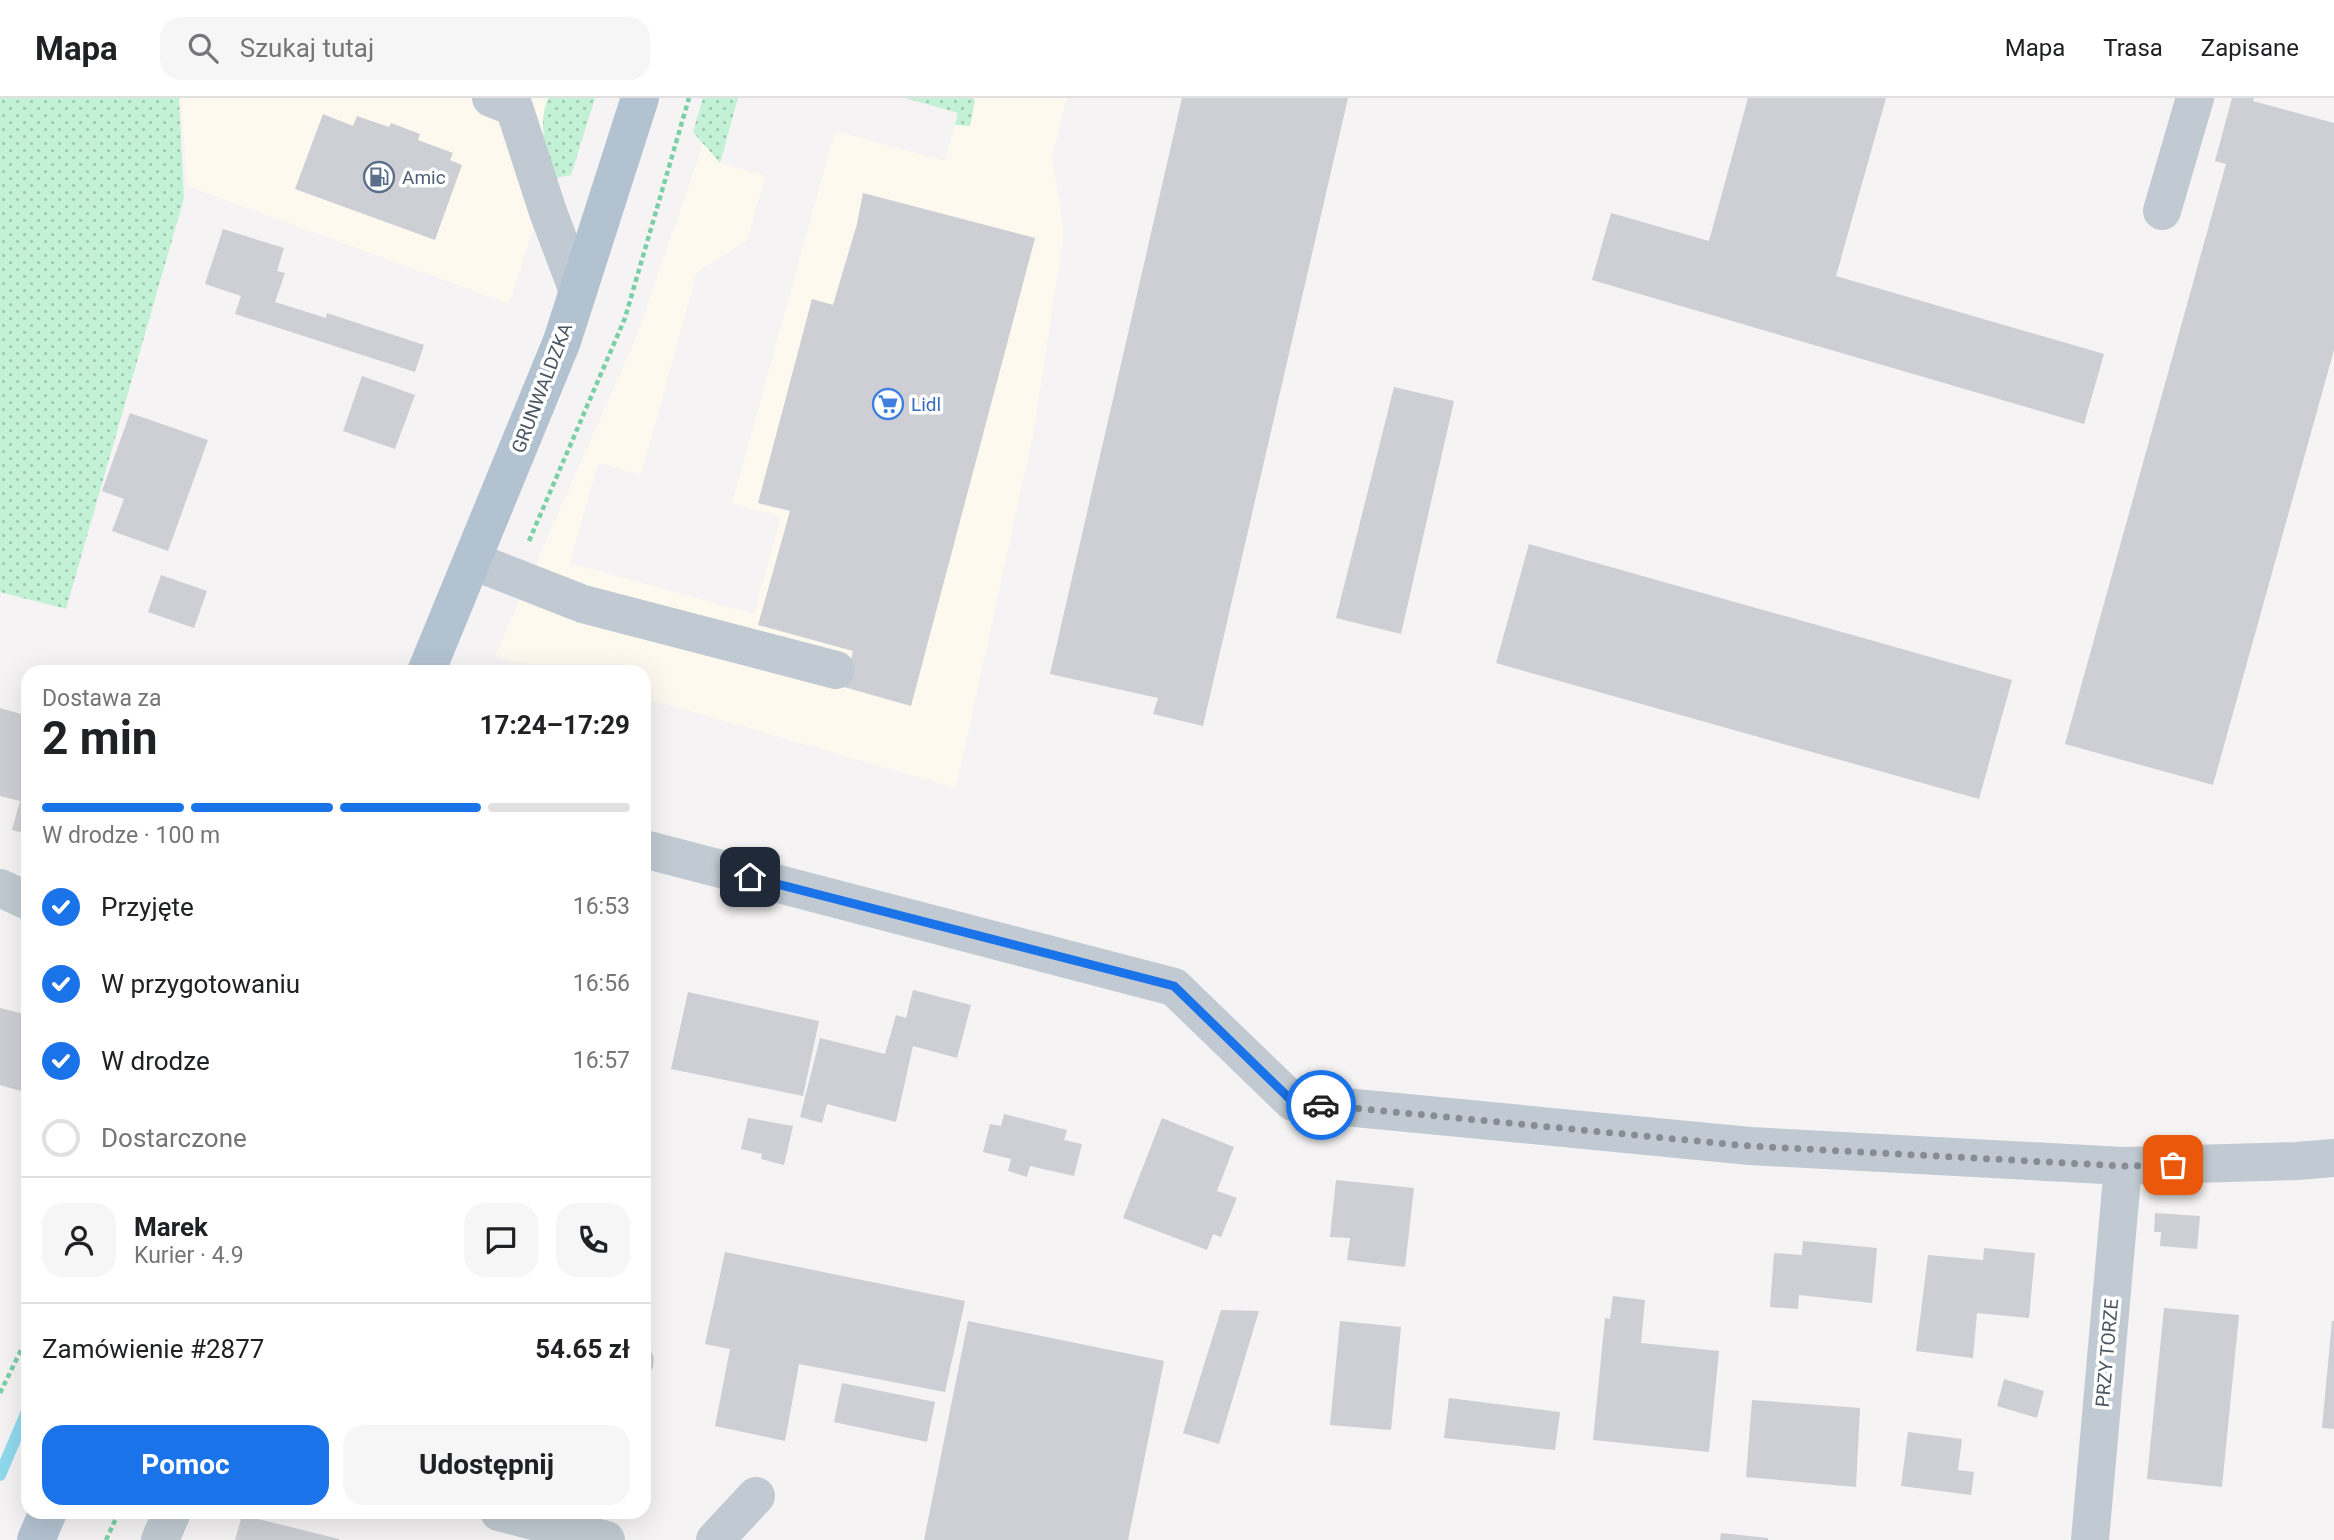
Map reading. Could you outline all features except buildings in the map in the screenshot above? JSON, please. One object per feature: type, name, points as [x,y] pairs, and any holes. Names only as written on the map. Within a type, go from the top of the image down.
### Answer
[{"type":"main road","name":"GRUNWALDZKA","points":[[429,665],[562,341],[640,98]]},
{"type":"main road","points":[[36,1540],[45,1519]]},
{"type":"street","points":[[491,98],[514,107],[548,212],[578,292]]},
{"type":"street","points":[[2162,211],[2195,98]]},
{"type":"street","points":[[473,561],[583,604],[836,670]]},
{"type":"street","points":[[651,851],[1174,986],[1293,1102],[1749,1146],[2123,1166],[2334,1158]]},
{"type":"street","points":[[0,888],[21,898]]},
{"type":"street","name":"PRZY TORZE","points":[[2090,1540],[2123,1166]]},
{"type":"street","points":[[715,1540],[756,1496]]},
{"type":"street","points":[[160,1540],[169,1519]]},
{"type":"street","points":[[526,1519],[606,1540]]},
{"type":"path","points":[[0,1393],[21,1350]]},
{"type":"path","points":[[106,1540],[116,1519]]},
{"type":"shaded area","points":[[181,98],[576,98],[509,304],[187,186]]},
{"type":"shaded area","points":[[715,98],[738,98],[720,163],[765,176],[747,241],[697,272],[641,475],[598,463],[570,563],[754,614],[781,517],[732,503],[835,131],[945,161],[958,113],[905,98],[1067,98],[1052,156],[1064,232],[1034,430],[956,788],[651,700],[651,665],[527,665],[495,656],[638,333],[699,155]],"holes":[[[863,193],[1035,238],[911,706],[844,687],[853,651],[759,625],[790,511],[758,503],[812,299],[833,305],[857,224]]]},
{"type":"green space","points":[[0,98],[179,98],[184,198],[66,609],[0,592]]},
{"type":"green space","points":[[548,98],[595,98],[571,175],[555,178],[549,158],[543,128]]},
{"type":"green space","points":[[703,98],[738,98],[720,163],[693,132]]},
{"type":"green space","points":[[905,98],[973,98],[975,101],[970,126],[955,125],[958,113]]},
{"type":"waterway","points":[[0,1475],[21,1426]]},
{"type":"way so far","points":[[1321,1105],[1749,1146],[2123,1166],[2173,1165]]},
{"type":"place","name":"Amic","points":[[379,177]]},
{"type":"place","name":"Lidl","points":[[888,404]]},
{"type":"route","points":[[750,877],[1174,986],[1293,1102],[1321,1105]]}]
